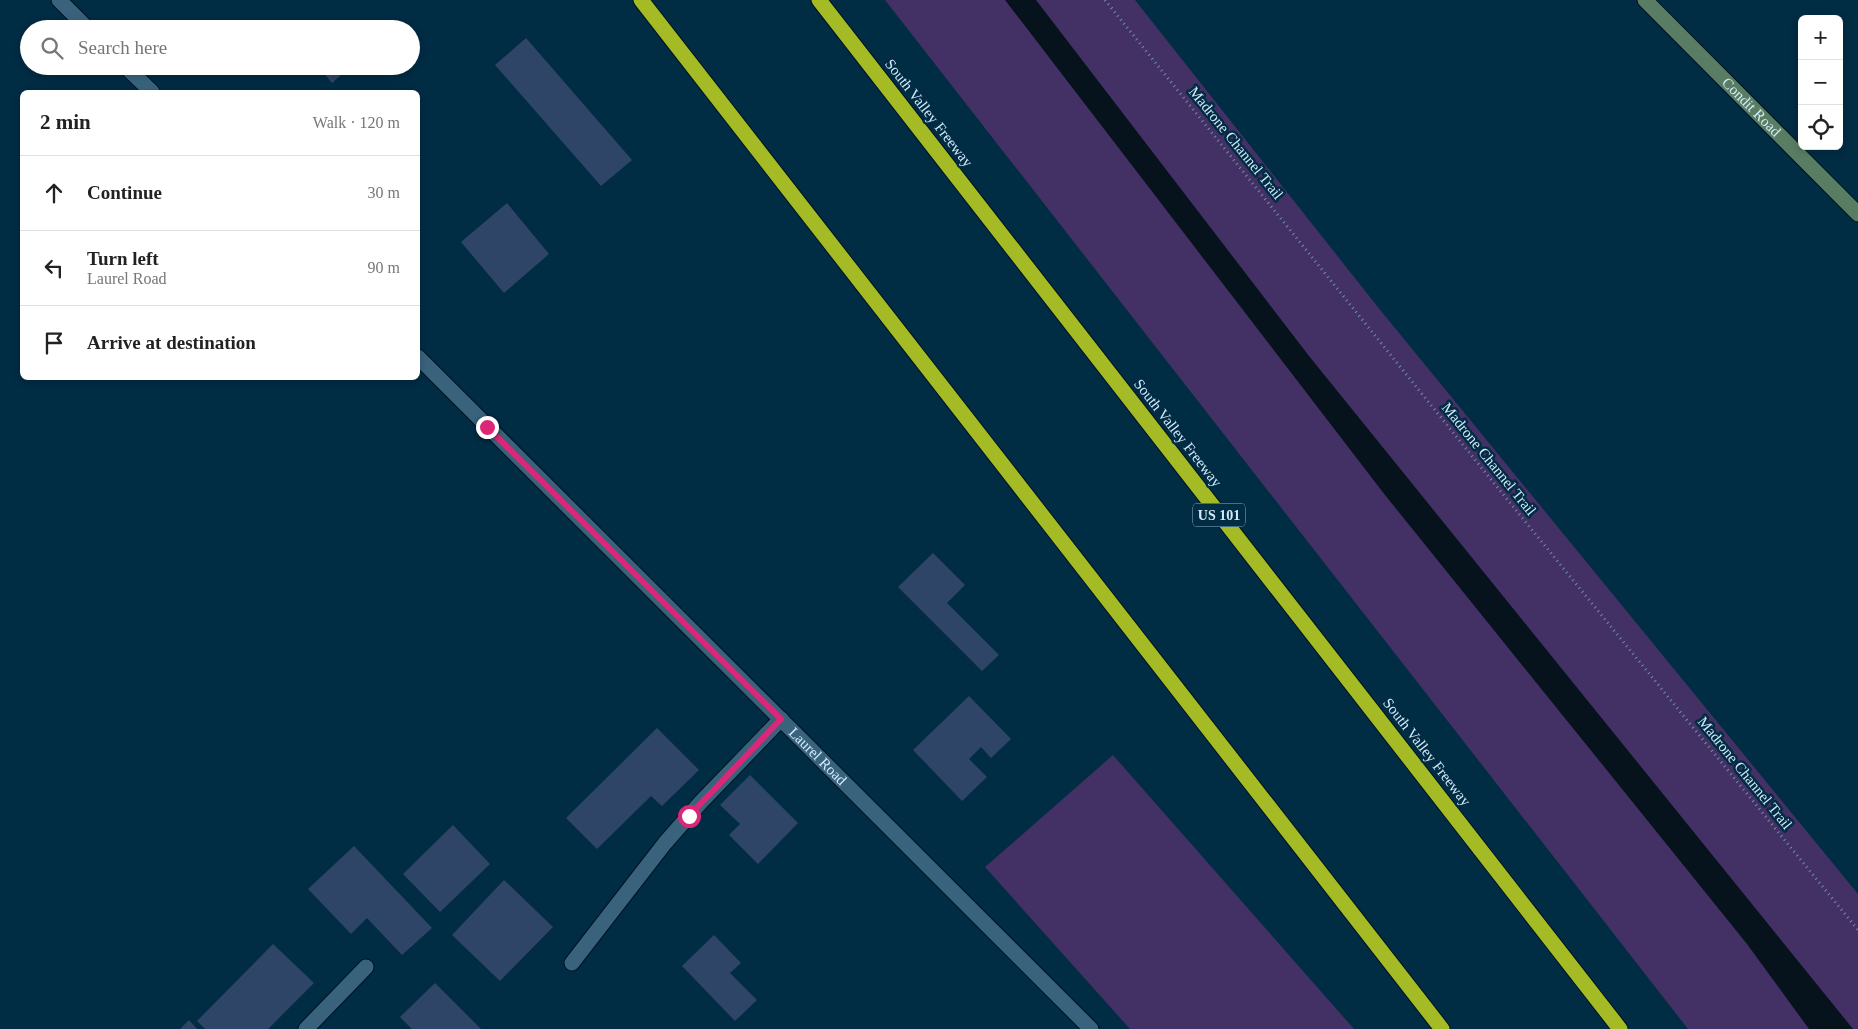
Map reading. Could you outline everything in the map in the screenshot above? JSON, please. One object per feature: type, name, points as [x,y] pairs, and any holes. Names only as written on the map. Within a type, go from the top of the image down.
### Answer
[{"type":"highway","points":[[641,0],[1442,1029]]},
{"type":"highway","name":"South Valley Freeway","points":[[819,0],[1620,1029]]},
{"type":"street","points":[[59,0],[79,20]]},
{"type":"street","name":"Condit Road","points":[[1645,0],[1858,214]]},
{"type":"street","points":[[134,75],[150,90]]},
{"type":"street","name":"Laurel Road","points":[[420,360],[1091,1029]]},
{"type":"street","points":[[572,963],[665,843],[700,802],[781,719]]},
{"type":"street","points":[[306,1029],[366,967]]},
{"type":"path","name":"Madrone Channel Trail","points":[[1105,0],[1480,466],[1858,930]]},
{"type":"shaded area","points":[[885,0],[1135,0],[1377,306],[1858,894],[1858,1029],[1688,1029]]},
{"type":"shaded area","points":[[1005,0],[1036,0],[1309,356],[1853,1029],[1809,1029],[1747,944],[1385,495]]},
{"type":"shaded area","points":[[1113,755],[1354,1029],[1130,1029],[985,867]]},
{"type":"building","points":[[526,38],[632,160],[601,186],[495,65]]},
{"type":"building","points":[[325,75],[341,75],[332,83]]},
{"type":"building","points":[[507,203],[549,254],[504,293],[461,242]]},
{"type":"building","points":[[933,553],[965,585],[947,603],[999,655],[982,671],[898,587]]},
{"type":"building","points":[[969,696],[1011,739],[991,758],[981,747],[969,759],[987,777],[962,801],[913,750]]},
{"type":"building","points":[[657,728],[699,770],[662,806],[651,796],[597,849],[566,818]]},
{"type":"building","points":[[750,775],[798,823],[758,864],[729,835],[740,824],[720,805]]},
{"type":"building","points":[[453,825],[490,864],[440,912],[403,874]]},
{"type":"building","points":[[354,846],[432,928],[402,955],[367,918],[351,934],[308,889]]},
{"type":"building","points":[[504,880],[553,927],[500,981],[452,935]]},
{"type":"building","points":[[714,935],[741,963],[730,973],[757,1000],[735,1021],[682,966]]},
{"type":"building","points":[[273,944],[314,983],[268,1029],[205,1029],[197,1021]]},
{"type":"building","points":[[435,983],[481,1029],[412,1029],[400,1017]]},
{"type":"building","points":[[189,1020],[197,1029],[180,1029]]},
{"type":"route","points":[[487,427],[781,719],[700,802],[689,816]]}]
